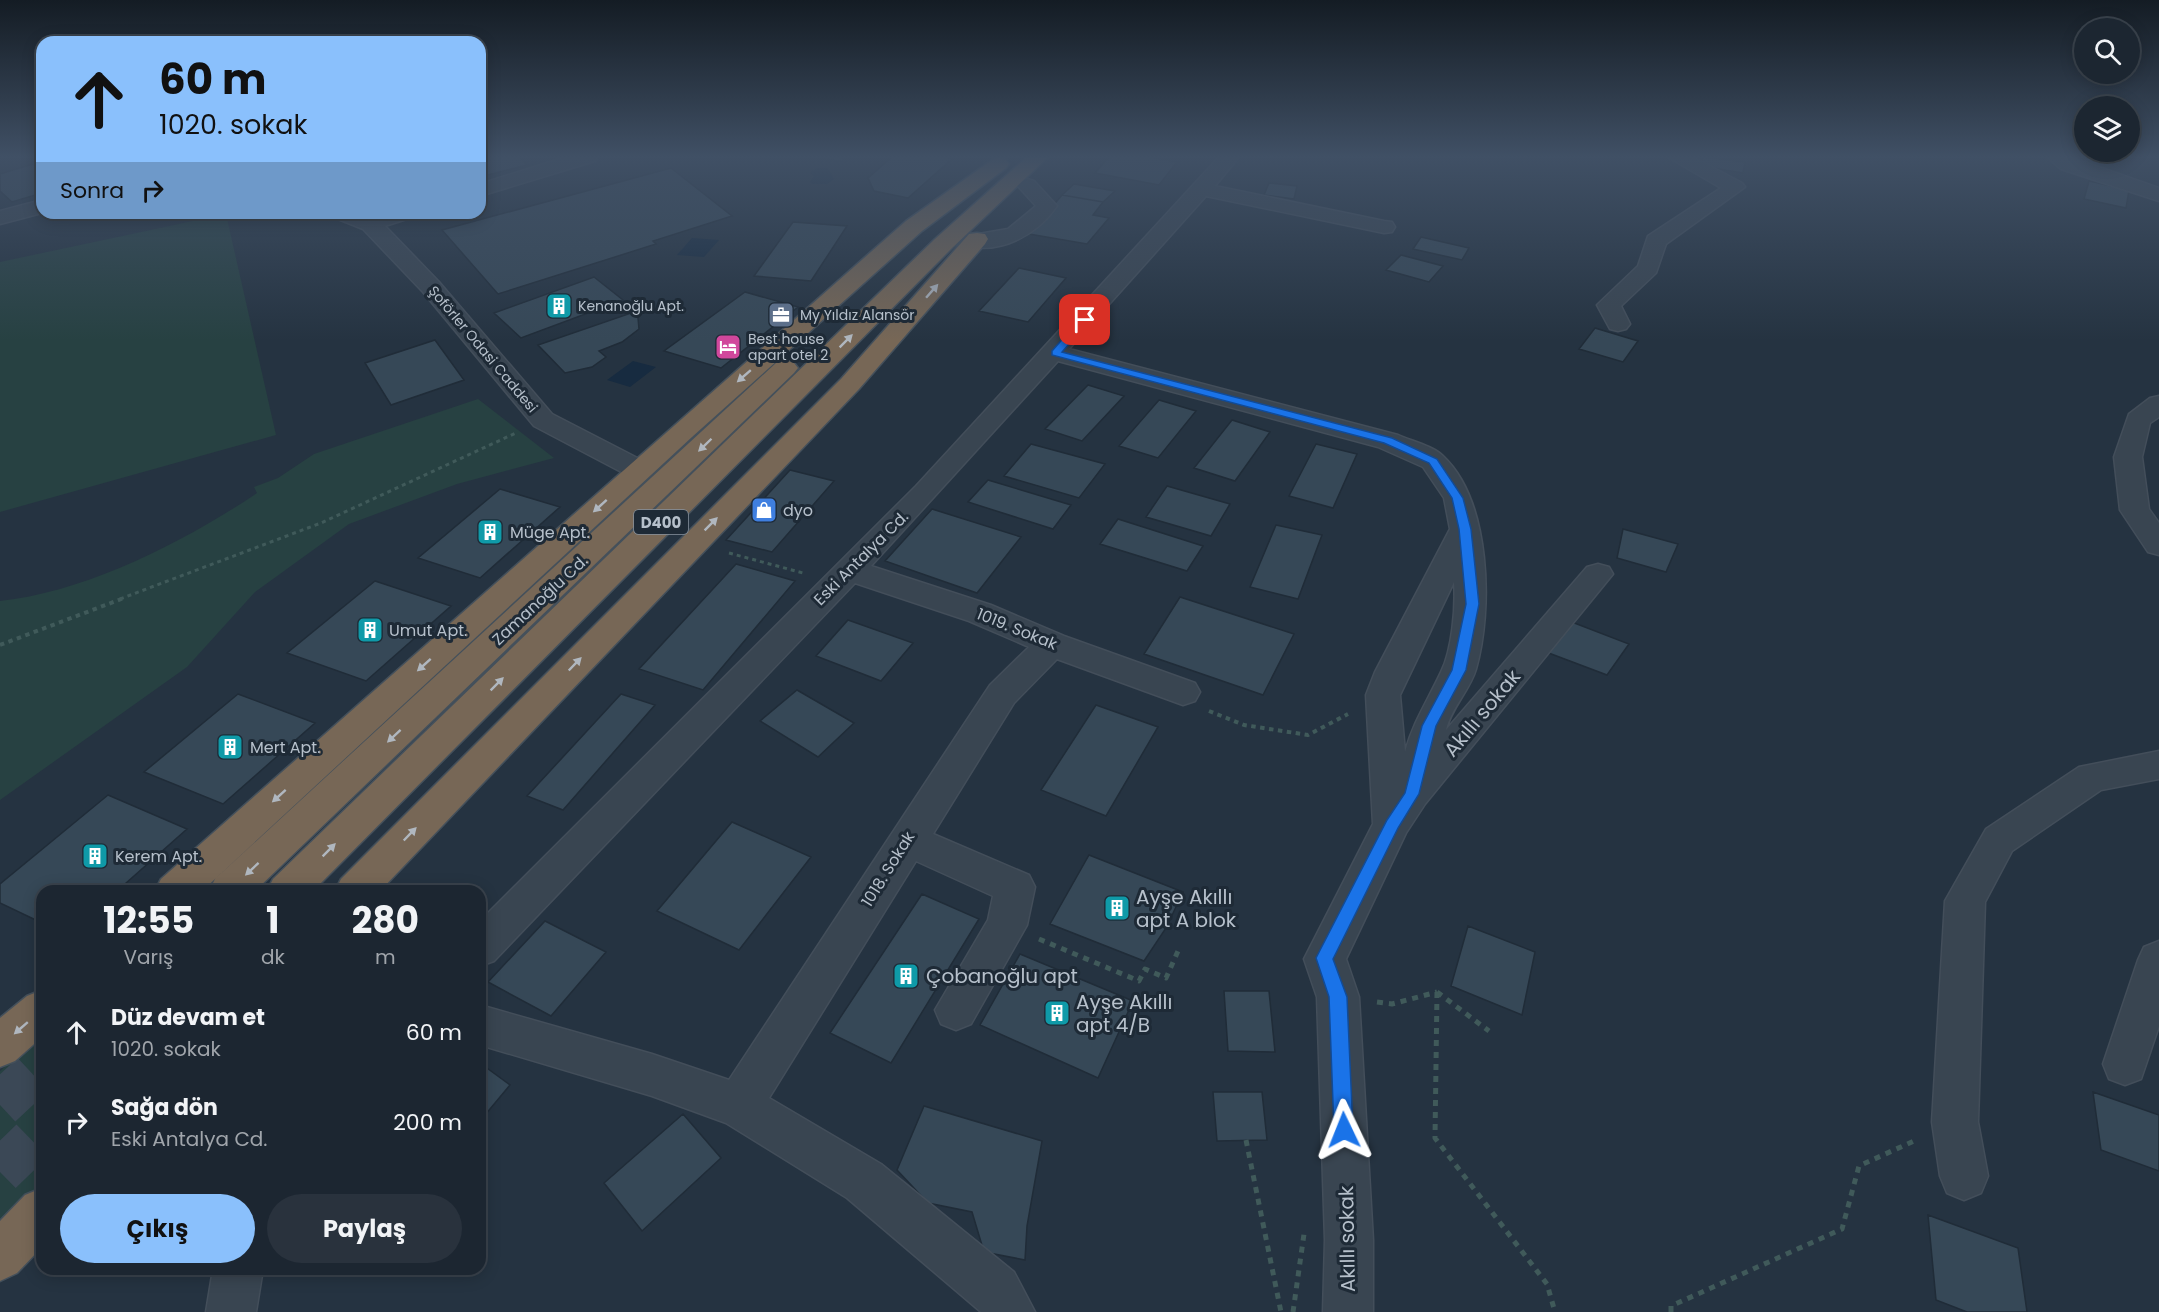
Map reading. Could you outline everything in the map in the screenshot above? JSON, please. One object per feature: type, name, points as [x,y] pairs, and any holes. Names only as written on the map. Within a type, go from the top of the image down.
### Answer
[{"type":"highway","points":[[182,885],[639,470],[925,218]]},
{"type":"highway","name":"Zamanoğlu Cd.","points":[[234,885],[673,475],[942,218]]},
{"type":"highway","name":"Zamanoğlu Cd.","points":[[293,885],[944,244],[973,218]]},
{"type":"highway","points":[[361,885],[850,384],[996,218]]},
{"type":"highway","points":[[0,1047],[36,1015]]},
{"type":"highway","points":[[0,1244],[36,1218]]},
{"type":"highway","points":[[0,1256],[36,1219]]},
{"type":"street","name":"Eski Antalya Cd.","points":[[486,942],[926,492],[1176,218]]},
{"type":"street","points":[[1346,218],[1384,226]]},
{"type":"street","points":[[1618,324],[1609,305],[1648,268],[1656,241],[1689,218]]},
{"type":"street","name":"Şoförler Odasi Caddesi","points":[[357,219],[371,224],[431,287],[543,420],[639,470]]},
{"type":"street","points":[[371,224],[387,219]]},
{"type":"street","points":[[1055,353],[1388,441],[1433,461],[1458,498],[1465,529],[1472,604],[1459,670],[1429,726],[1402,809]]},
{"type":"street","points":[[2159,404],[2138,420],[2128,457],[2135,510],[2159,545]]},
{"type":"street","points":[[1402,809],[1383,695],[1392,672],[1407,647],[1465,529]]},
{"type":"street","name":"1019. Sokak","points":[[849,570],[980,613],[1052,644],[1183,692]]},
{"type":"street","name":"Akıllı sokak","points":[[1348,1312],[1349,1240],[1338,997],[1325,958],[1402,809],[1598,574]]},
{"type":"street","name":"1018. Sokak","points":[[739,1105],[906,840],[1002,694],[1052,644]]},
{"type":"street","points":[[1964,1176],[1955,1122],[1965,901],[2000,840],[2092,777],[2159,765]]},
{"type":"street","points":[[906,840],[1015,887],[1006,925],[956,1010]]},
{"type":"street","points":[[2126,1064],[2159,960]]},
{"type":"street","points":[[486,1027],[652,1075],[739,1105],[864,1181],[996,1290],[1010,1312]]},
{"type":"street","points":[[231,1312],[237,1275]]},
{"type":"path","points":[[0,645],[321,523],[543,420]]},
{"type":"path","points":[[693,543],[789,569]]},
{"type":"path","points":[[1183,692],[1213,714],[1244,725],[1308,735],[1383,695]]},
{"type":"path","points":[[1006,925],[1139,981],[1145,969],[1166,978],[1178,951]]},
{"type":"path","points":[[1338,997],[1392,1004],[1437,992]]},
{"type":"path","points":[[1437,992],[1489,1031]]},
{"type":"path","points":[[1437,992],[1435,1138],[1547,1284],[1555,1312]]},
{"type":"path","points":[[1671,1312],[1671,1306],[1842,1229],[1859,1166],[1955,1122]]},
{"type":"path","points":[[1246,1140],[1281,1312]]},
{"type":"green space","points":[[202,219],[227,219],[276,435],[0,512],[0,262]]},
{"type":"green space","points":[[478,399],[554,458],[457,484],[349,524],[255,592],[187,667],[0,800],[0,601],[33,596],[66,587],[134,562],[229,511],[257,493],[254,487],[278,478],[314,454]]},
{"type":"green space","points":[[32,1043],[36,1045],[36,1193],[15,1214],[0,1224],[0,1071]]},
{"type":"water","points":[[692,238],[719,240],[704,257],[677,255]]},
{"type":"water","points":[[633,361],[656,367],[630,387],[607,380]]},
{"type":"building","points":[[486,218],[725,218],[653,241],[656,244],[498,294],[442,230]]},
{"type":"building","points":[[1042,218],[1109,218],[1087,244],[1029,234]]},
{"type":"building","points":[[793,222],[847,226],[811,281],[754,276]]},
{"type":"building","points":[[1421,237],[1469,248],[1462,260],[1413,249]]},
{"type":"building","points":[[1401,255],[1443,266],[1429,282],[1386,270]]},
{"type":"building","points":[[1019,268],[1066,278],[1028,322],[979,311]]},
{"type":"building","name":"Kenanoğlu Apt.","points":[[594,277],[623,300],[521,338],[494,313]]},
{"type":"building","points":[[745,292],[798,307],[721,368],[664,351]]},
{"type":"building","points":[[631,313],[638,318],[639,329],[622,342],[599,351],[606,357],[592,367],[565,373],[538,345]]},
{"type":"building","points":[[1595,328],[1638,341],[1623,362],[1579,349]]},
{"type":"building","points":[[435,340],[464,380],[391,405],[365,363]]},
{"type":"building","points":[[1088,385],[1124,396],[1082,441],[1045,429]]},
{"type":"building","points":[[1159,400],[1196,411],[1158,458],[1119,446]]},
{"type":"building","points":[[1232,420],[1270,432],[1235,481],[1194,468]]},
{"type":"building","points":[[1031,444],[1105,464],[1079,498],[1004,476]]},
{"type":"building","points":[[1316,444],[1357,454],[1333,508],[1289,496]]},
{"type":"building","points":[[790,470],[834,481],[772,552],[726,540]]},
{"type":"building","points":[[988,480],[1071,505],[1053,529],[968,502]]},
{"type":"building","points":[[1167,486],[1230,504],[1211,536],[1146,517]]},
{"type":"building","name":"Müge Apt.","points":[[500,489],[560,507],[480,578],[418,558]]},
{"type":"building","points":[[932,509],[1021,537],[977,593],[885,561]]},
{"type":"building","points":[[1118,519],[1203,546],[1187,571],[1100,544]]},
{"type":"building","points":[[1276,525],[1322,535],[1298,599],[1250,587]]},
{"type":"building","points":[[1623,529],[1678,544],[1666,572],[1617,558]]},
{"type":"building","points":[[736,564],[795,581],[703,690],[639,669]]},
{"type":"building","name":"Umut Apt.","points":[[375,581],[451,606],[366,681],[287,653]]},
{"type":"building","points":[[1180,597],[1294,634],[1263,695],[1144,654]]},
{"type":"building","points":[[1564,619],[1629,644],[1607,675],[1546,652]]},
{"type":"building","points":[[848,620],[913,643],[881,681],[816,656]]},
{"type":"building","points":[[797,690],[854,723],[818,757],[760,721]]},
{"type":"building","name":"Mert Apt.","points":[[238,694],[315,723],[223,804],[144,772]]},
{"type":"building","points":[[621,694],[655,705],[563,810],[527,796]]},
{"type":"building","points":[[1096,705],[1158,727],[1106,816],[1041,790]]},
{"type":"building","name":"Kerem Apt.","points":[[108,795],[187,829],[124,885],[36,885],[36,920],[0,903],[0,884]]},
{"type":"building","points":[[732,822],[811,857],[739,950],[657,911]]},
{"type":"building","name":"Ayşe Akıllı apt A blok","points":[[1089,855],[1183,892],[1166,928],[1144,961],[1050,924]]},
{"type":"building","name":"Çobanoğlu apt","points":[[922,894],[979,919],[891,1063],[830,1033]]},
{"type":"building","points":[[545,921],[606,952],[551,1016],[488,982]]},
{"type":"building","points":[[1468,926],[1535,952],[1522,1015],[1451,986]]},
{"type":"building","name":"Ayşe Akıllı apt 4/B","points":[[1020,954],[1133,1001],[1098,1078],[980,1025]]},
{"type":"building","points":[[1224,991],[1269,991],[1275,1052],[1228,1051]]},
{"type":"building","points":[[486,1067],[510,1085],[486,1114]]},
{"type":"building","points":[[1213,1092],[1262,1092],[1267,1140],[1217,1141]]},
{"type":"building","points":[[2093,1092],[2159,1115],[2159,1171],[2101,1150]]},
{"type":"building","points":[[924,1106],[1042,1141],[1027,1226],[1025,1260],[984,1252],[972,1212],[928,1203],[897,1170]]},
{"type":"building","points":[[683,1114],[721,1158],[642,1231],[604,1183]]},
{"type":"building","points":[[1928,1215],[2018,1248],[2027,1312],[1967,1312],[1936,1300]]},
{"type":"tunnel","points":[[0,1105],[36,1072]]},
{"type":"tunnel","points":[[0,1172],[36,1137]]},
{"type":"place","name":"Kenanoğlu Apt.","points":[[559,306]]},
{"type":"place","name":"My Yıldız Alansör","points":[[781,315]]},
{"type":"place","name":"Best house apart otel 2","points":[[728,347]]},
{"type":"place","name":"dyo","points":[[764,510]]},
{"type":"place","name":"Müge Apt.","points":[[490,532]]},
{"type":"place","name":"Umut Apt.","points":[[370,630]]},
{"type":"place","name":"Mert Apt.","points":[[230,747]]},
{"type":"place","name":"Kerem Apt.","points":[[95,856]]},
{"type":"place","name":"Ayşe Akıllı apt A blok","points":[[1117,908]]},
{"type":"place","name":"Çobanoğlu apt","points":[[906,976]]},
{"type":"place","name":"Ayşe Akıllı apt 4/B","points":[[1057,1013]]},
{"type":"route","points":[[1085,320],[1055,353],[1388,441],[1433,461],[1458,498],[1465,529],[1472,604],[1459,670],[1429,726],[1412,794],[1392,824],[1325,958],[1338,997],[1344,1130]]}]
